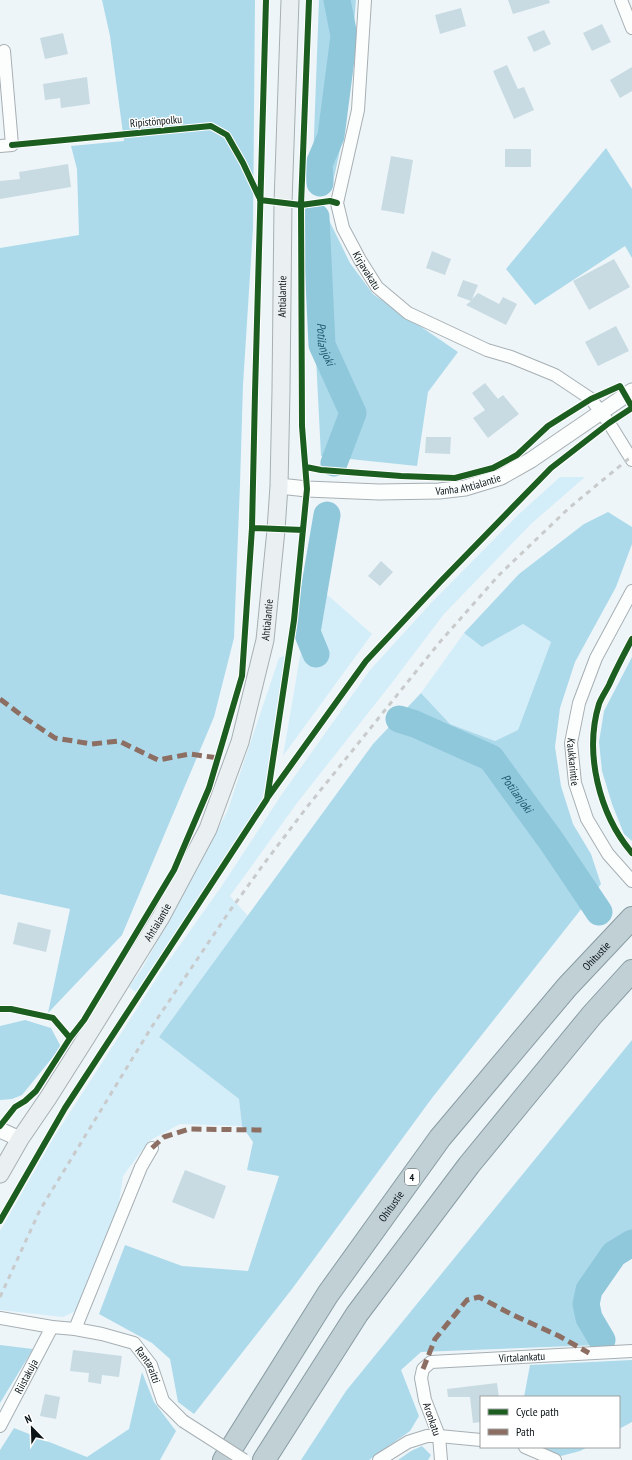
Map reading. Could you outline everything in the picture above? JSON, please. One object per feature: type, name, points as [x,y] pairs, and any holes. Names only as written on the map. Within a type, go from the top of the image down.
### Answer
[{"type":"highway","name":"Ohitustie","points":[[224,1460],[328,1294],[440,1138],[568,987],[632,918]]},
{"type":"highway","points":[[264,1460],[356,1314],[469,1165],[592,1015],[632,971]]},
{"type":"main road","name":"Ahtialantie","points":[[0,1174],[20,1139],[48,1098],[157,924],[208,828],[240,742],[265,640],[279,486],[283,203],[290,0]]},
{"type":"street","name":"Kirjavakatu","points":[[365,0],[358,110],[337,203],[343,228],[360,260],[377,287],[408,313],[487,350],[511,357],[555,375],[591,399],[600,412]]},
{"type":"street","points":[[621,0],[632,28]]},
{"type":"street","points":[[0,146],[12,145],[4,51]]},
{"type":"street","name":"Vanha Ahtialantie","points":[[279,486],[307,490],[380,492],[440,491],[465,488],[501,477],[531,460],[632,391]]},
{"type":"street","points":[[600,412],[609,423],[632,460]]},
{"type":"street","name":"Kaukkarintie","points":[[632,591],[596,658],[579,703],[571,744],[575,783],[587,819],[608,854],[632,881]]},
{"type":"street","points":[[0,1130],[20,1139]]},
{"type":"street","points":[[75,1329],[141,1167],[152,1148]]},
{"type":"street","name":"Rantaraitti","points":[[0,1318],[102,1334],[134,1343],[151,1365],[163,1401],[183,1421],[244,1460]]},
{"type":"street","name":"Riistakuja","points":[[0,1426],[52,1327]]},
{"type":"street","name":"Virtalankatu","points":[[421,1378],[423,1369],[430,1362],[632,1351]]},
{"type":"street","name":"Aronkatu","points":[[421,1378],[425,1400],[439,1436],[441,1460]]},
{"type":"street","points":[[378,1460],[408,1442],[427,1436],[480,1440]]},
{"type":"street","points":[[527,1448],[555,1460]]},
{"type":"shaded area","points":[[102,0],[255,0],[253,228],[243,385],[234,638],[214,717],[122,935],[48,1013],[70,909],[0,894],[0,248],[79,235],[77,169],[71,146],[124,141],[110,36]]},
{"type":"shaded area","points":[[319,0],[356,0],[346,123],[331,191],[312,190]]},
{"type":"shaded area","points":[[606,148],[632,189],[632,258],[625,246],[535,305],[506,269]]},
{"type":"shaded area","points":[[327,216],[350,263],[373,294],[458,352],[428,392],[417,466],[321,456],[309,219]]},
{"type":"shaded area","points":[[560,477],[585,477],[531,524],[444,614],[297,803],[230,896],[248,916],[159,1037],[239,1099],[242,1126],[180,1124],[149,1141],[123,1176],[119,1203],[80,1309],[63,1317],[0,1310],[0,1231],[54,1137],[160,973],[221,887],[282,794],[370,670],[432,602],[519,514]]},
{"type":"shaded area","points":[[608,512],[632,527],[632,544],[616,587],[575,662],[560,708],[555,747],[561,786],[573,824],[591,854],[601,884],[432,1098],[292,1289],[194,1414],[178,1402],[170,1359],[152,1343],[99,1314],[125,1245],[182,1266],[248,1271],[279,1176],[247,1170],[253,1142],[242,1126],[239,1099],[159,1037],[373,744],[421,693],[450,724],[495,741],[518,730],[551,642],[523,624],[482,647],[464,633],[519,574],[584,524]]},
{"type":"shaded area","points":[[323,591],[372,634],[283,756],[302,645]]},
{"type":"shaded area","points":[[523,624],[551,642],[518,730],[495,741],[450,724],[421,693],[464,633],[482,647]]},
{"type":"shaded area","points":[[286,655],[262,800],[136,992],[129,987],[143,967],[227,812],[279,658]]},
{"type":"shaded area","points":[[632,657],[632,841],[624,834],[612,804],[602,771],[599,742],[604,711]]},
{"type":"shaded area","points":[[25,1020],[51,1028],[61,1047],[22,1095],[12,1099],[0,1100],[0,1026]]},
{"type":"shaded area","points":[[632,1040],[632,1231],[607,1250],[574,1305],[598,1345],[421,1352],[401,1370],[419,1416],[410,1431],[369,1460],[301,1460],[346,1391]]},
{"type":"shaded area","points":[[0,1345],[33,1349],[0,1403]]},
{"type":"shaded area","points":[[632,1360],[632,1422],[620,1428],[620,1396],[524,1396],[530,1365]]},
{"type":"shaded area","points":[[142,1372],[154,1402],[176,1431],[160,1460],[0,1460],[0,1450],[14,1428],[87,1457],[129,1429]]},
{"type":"shaded area","points":[[422,1446],[431,1455],[428,1460],[398,1460],[411,1451]]},
{"type":"shaded area","points":[[542,1448],[586,1448],[580,1451],[561,1456]]},
{"type":"building","points":[[508,0],[549,0],[550,3],[513,14]]},
{"type":"building","points":[[461,8],[466,26],[440,34],[435,15]]},
{"type":"building","points":[[602,24],[611,42],[592,51],[583,33]]},
{"type":"building","points":[[544,30],[551,44],[534,52],[527,37]]},
{"type":"building","points":[[63,33],[68,54],[45,59],[40,38]]},
{"type":"building","points":[[507,65],[518,89],[524,87],[534,110],[514,119],[493,71]]},
{"type":"building","points":[[632,67],[632,91],[620,98],[610,80]]},
{"type":"building","points":[[87,77],[90,104],[61,108],[60,98],[45,100],[43,84]]},
{"type":"building","points":[[505,149],[531,149],[531,167],[505,167]]},
{"type":"building","points":[[391,156],[413,160],[404,214],[381,210]]},
{"type":"building","points":[[68,164],[71,187],[0,199],[0,181],[20,179],[19,172]]},
{"type":"building","points":[[432,251],[451,259],[445,275],[426,268]]},
{"type":"building","points":[[614,259],[630,287],[589,310],[573,281]]},
{"type":"building","points":[[463,280],[478,285],[472,299],[478,293],[499,304],[503,297],[517,304],[506,325],[466,305],[471,301],[457,296]]},
{"type":"building","points":[[616,326],[629,351],[598,366],[585,342]]},
{"type":"building","points":[[485,383],[498,399],[503,395],[519,414],[488,438],[473,418],[485,410],[472,393]]},
{"type":"building","points":[[426,437],[451,437],[450,454],[425,453]]},
{"type":"building","points":[[381,561],[393,572],[380,586],[368,576]]},
{"type":"building","points":[[18,922],[51,930],[46,952],[13,944]]},
{"type":"building","points":[[185,1170],[226,1186],[214,1219],[172,1202]]},
{"type":"building","points":[[73,1350],[122,1356],[119,1377],[102,1375],[101,1384],[88,1382],[89,1373],[70,1371]]},
{"type":"building","points":[[497,1383],[499,1396],[480,1396],[480,1422],[473,1423],[470,1397],[448,1397],[447,1389]]},
{"type":"building","points":[[45,1394],[60,1397],[56,1419],[40,1416]]},
{"type":"waterway","name":"Potilanjoki","points":[[320,183],[319,164],[331,136],[344,36],[337,0]]},
{"type":"waterway","name":"Potilanjoki","points":[[316,217],[322,345],[353,413],[334,463]]},
{"type":"waterway","name":"Potilanjoki","points":[[316,654],[307,632],[327,515]]},
{"type":"waterway","name":"Potilanjoki","points":[[399,719],[415,724],[491,758],[552,842],[599,912]]},
{"type":"waterway","name":"Potilanjoki","points":[[602,1340],[589,1318],[586,1304],[589,1290],[614,1254],[632,1243]]},
{"type":"railway","points":[[0,1297],[40,1210],[151,1028],[229,912],[266,861],[307,807],[439,643],[499,575],[569,508],[632,456]]},
{"type":"marked path","points":[[0,699],[55,738],[92,744],[119,741],[158,760],[190,754],[218,758]]},
{"type":"marked path","points":[[152,1148],[164,1137],[189,1129],[262,1130]]},
{"type":"marked path","points":[[423,1369],[435,1339],[467,1300],[479,1297],[511,1314],[559,1336],[589,1353]]},
{"type":"cycle path","points":[[0,1126],[15,1107],[25,1101],[36,1091],[70,1038],[84,1020],[174,870],[209,788],[242,676],[252,528],[266,0]]},
{"type":"cycle path","points":[[0,1221],[65,1108],[267,799],[294,620],[307,489],[302,426],[301,205],[309,0]]},
{"type":"cycle path","name":"Ripistönpolku","points":[[12,145],[211,126],[227,135],[243,163],[259,197]]},
{"type":"cycle path","points":[[260,200],[301,205],[330,201],[337,203]]},
{"type":"cycle path","points":[[306,467],[321,470],[401,476],[455,478],[493,468],[517,455],[548,426],[591,399],[620,386],[632,407]]},
{"type":"cycle path","points":[[268,797],[366,661],[441,581],[551,468],[609,423],[632,408]]},
{"type":"cycle path","points":[[252,528],[303,530]]},
{"type":"cycle path","points":[[632,639],[599,704],[593,742],[594,762],[603,802],[620,837],[632,853]]},
{"type":"cycle path","points":[[0,1009],[11,1009],[53,1018],[70,1038]]}]
